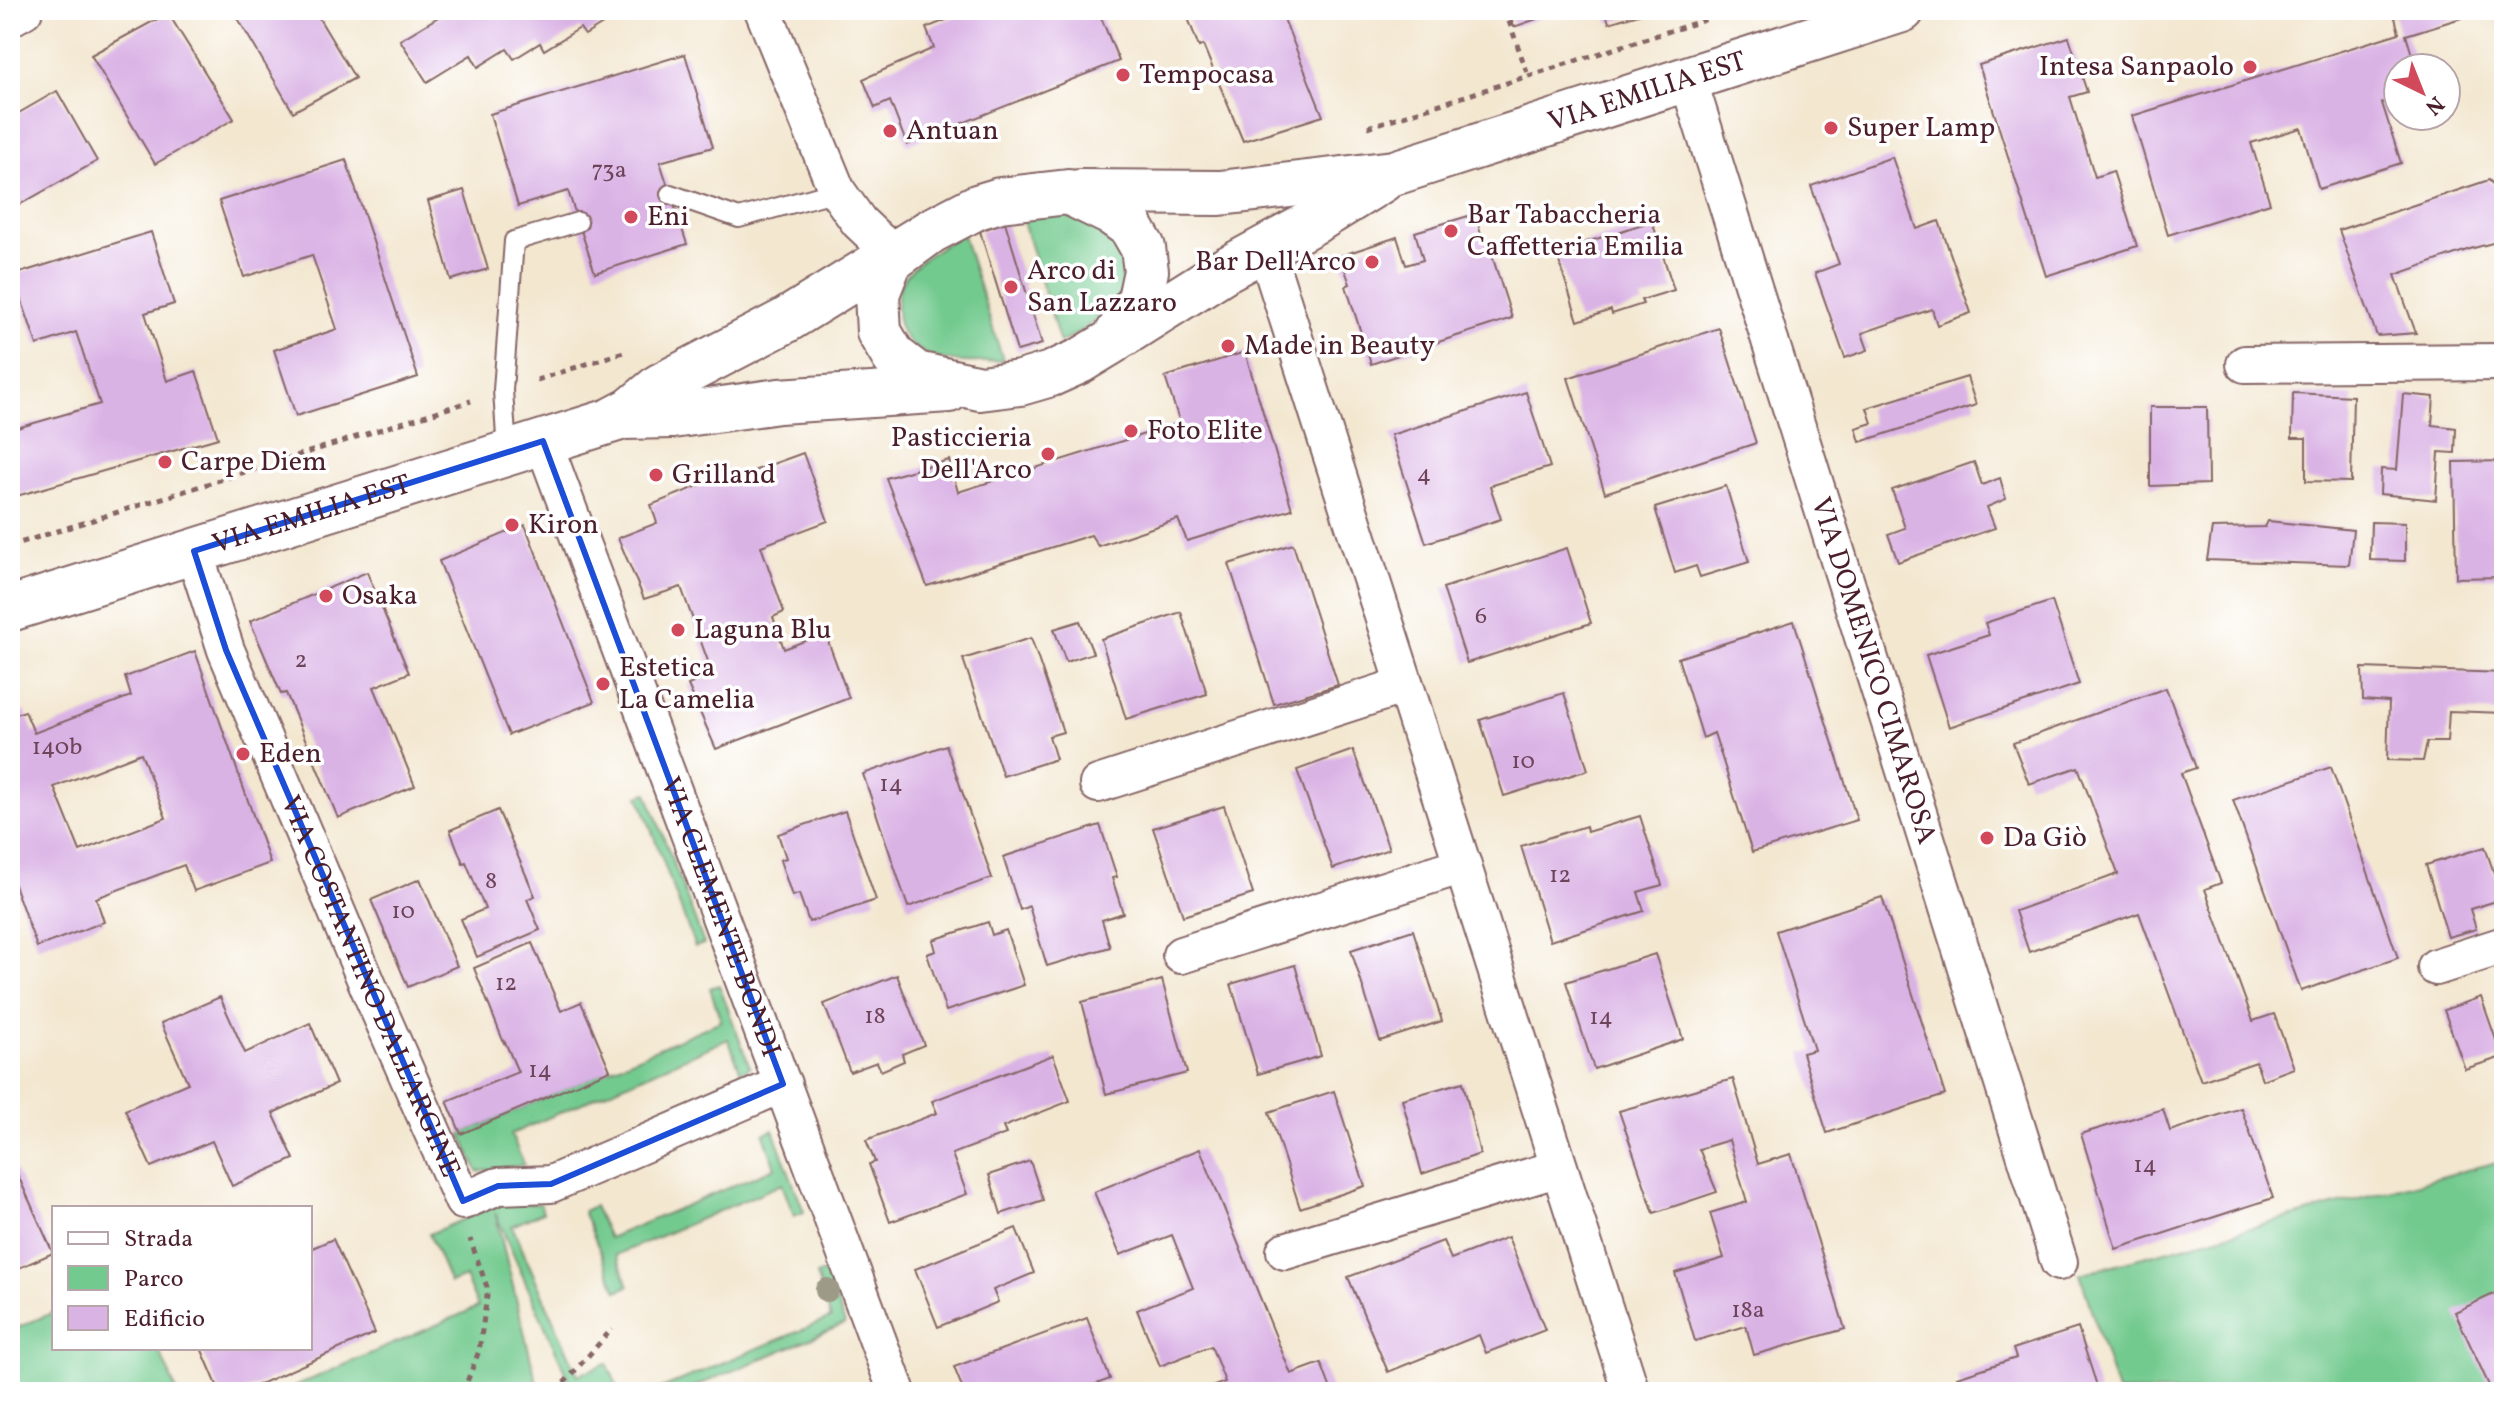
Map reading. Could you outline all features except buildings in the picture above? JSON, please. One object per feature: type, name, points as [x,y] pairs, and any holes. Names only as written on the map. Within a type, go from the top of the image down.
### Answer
[{"type":"main road","name":"VIA EMILIA EST","points":[[614,419],[631,410],[660,386],[772,328],[914,241],[977,207],[1000,200],[1068,192],[1220,193],[1394,173],[1902,10]]},
{"type":"main road","name":"VIA EMILIA EST","points":[[10,609],[614,419],[672,416],[826,396],[980,388],[1020,383],[1051,374],[1080,361],[1213,277],[1394,173]]},
{"type":"main road","name":"VIA EMILIA EST","points":[[1068,192],[1113,214],[1131,227],[1143,248],[1146,271],[1140,299],[1113,341]]},
{"type":"main road","name":"VIA EMILIA EST","points":[[914,241],[890,261],[877,294],[879,332],[894,357],[916,374],[980,388]]},
{"type":"street","points":[[10,18],[24,10]]},
{"type":"street","points":[[763,10],[837,191],[859,222],[879,241],[914,241]]},
{"type":"street","name":"VIA DOMENICO CIMAROSA","points":[[1688,79],[2059,1262]]},
{"type":"street","points":[[1265,247],[1631,1392]]},
{"type":"street","points":[[2245,364],[2504,362]]},
{"type":"street","name":"VIA CLEMENTE BONDI","points":[[525,447],[783,1084],[897,1392]]},
{"type":"street","name":"VIA COSTANTINO DALL'ARGINE","points":[[194,551],[226,650],[463,1201],[498,1186],[551,1184],[783,1084]]},
{"type":"street","points":[[1098,784],[1405,685]]},
{"type":"street","points":[[1181,955],[1463,865]]},
{"type":"street","points":[[2436,967],[2504,945]]},
{"type":"street","points":[[1285,1251],[1559,1168]]},
{"type":"lane","points":[[670,194],[739,218],[837,191]]},
{"type":"lane","points":[[525,447],[503,390],[514,241],[578,222]]},
{"type":"path","points":[[1505,10],[1546,124]]},
{"type":"path","points":[[463,1392],[479,1351],[487,1296],[487,1287],[467,1233]]},
{"type":"path","points":[[556,1392],[612,1329]]},
{"type":"highlighted area","points":[[543,441],[783,1084],[551,1184],[498,1186],[463,1201],[226,650],[194,551]]},
{"type":"green space","points":[[1021,215],[1070,215],[1121,241],[1125,275],[1120,294],[1097,319],[1060,343]]},
{"type":"green space","points":[[962,233],[1003,360],[969,362],[934,357],[908,340],[900,326],[897,300],[904,279],[923,259]]},
{"type":"green space","points":[[647,793],[704,944],[695,947],[639,796]]},
{"type":"green space","points":[[719,985],[750,1067],[741,1072],[728,1039],[511,1134],[524,1165],[478,1172],[461,1134],[721,1021],[710,988]]},
{"type":"green space","points":[[773,1130],[804,1212],[794,1216],[782,1184],[616,1255],[629,1286],[617,1291],[583,1211],[594,1206],[609,1238],[775,1168],[764,1134]]},
{"type":"green space","points":[[2504,1160],[2504,1392],[2117,1392],[2080,1274]]},
{"type":"green space","points":[[502,1203],[540,1204],[543,1212],[512,1226],[578,1375],[607,1363],[620,1392],[574,1392],[495,1213],[539,1392],[282,1392],[478,1307],[465,1277],[450,1283],[429,1234]]},
{"type":"green space","points":[[826,1271],[845,1324],[682,1392],[652,1392],[831,1318],[816,1275]]},
{"type":"green space","points":[[52,1313],[52,1350],[159,1350],[177,1392],[10,1392],[10,1331]]},
{"type":"place","name":"Intesa Sanpaolo","points":[[2250,67]]},
{"type":"place","name":"Tempocasa","points":[[1123,75]]},
{"type":"place","name":"Super Lamp","points":[[1831,128]]},
{"type":"place","name":"Antuan","points":[[890,131]]},
{"type":"place","name":"Eni","points":[[631,217]]},
{"type":"place","name":"Bar Tabaccheria Caffetteria Emilia","points":[[1451,231]]},
{"type":"place","name":"Bar Dell'Arco","points":[[1372,262]]},
{"type":"place","name":"Arco di San Lazzaro","points":[[1011,287]]},
{"type":"place","name":"Made in Beauty","points":[[1228,346]]},
{"type":"place","name":"Foto Elite","points":[[1131,431]]},
{"type":"place","name":"Pasticcieria Dell'Arco","points":[[1048,454]]},
{"type":"place","name":"Carpe Diem","points":[[165,462]]},
{"type":"place","name":"Grilland","points":[[656,475]]},
{"type":"place","name":"Kiron","points":[[512,525]]},
{"type":"place","name":"Osaka","points":[[326,596]]},
{"type":"place","name":"Laguna Blu","points":[[678,630]]},
{"type":"place","name":"Estetica La Camelia","points":[[603,684]]},
{"type":"place","name":"Eden","points":[[243,754]]},
{"type":"place","name":"Da Giò","points":[[1987,838]]}]
